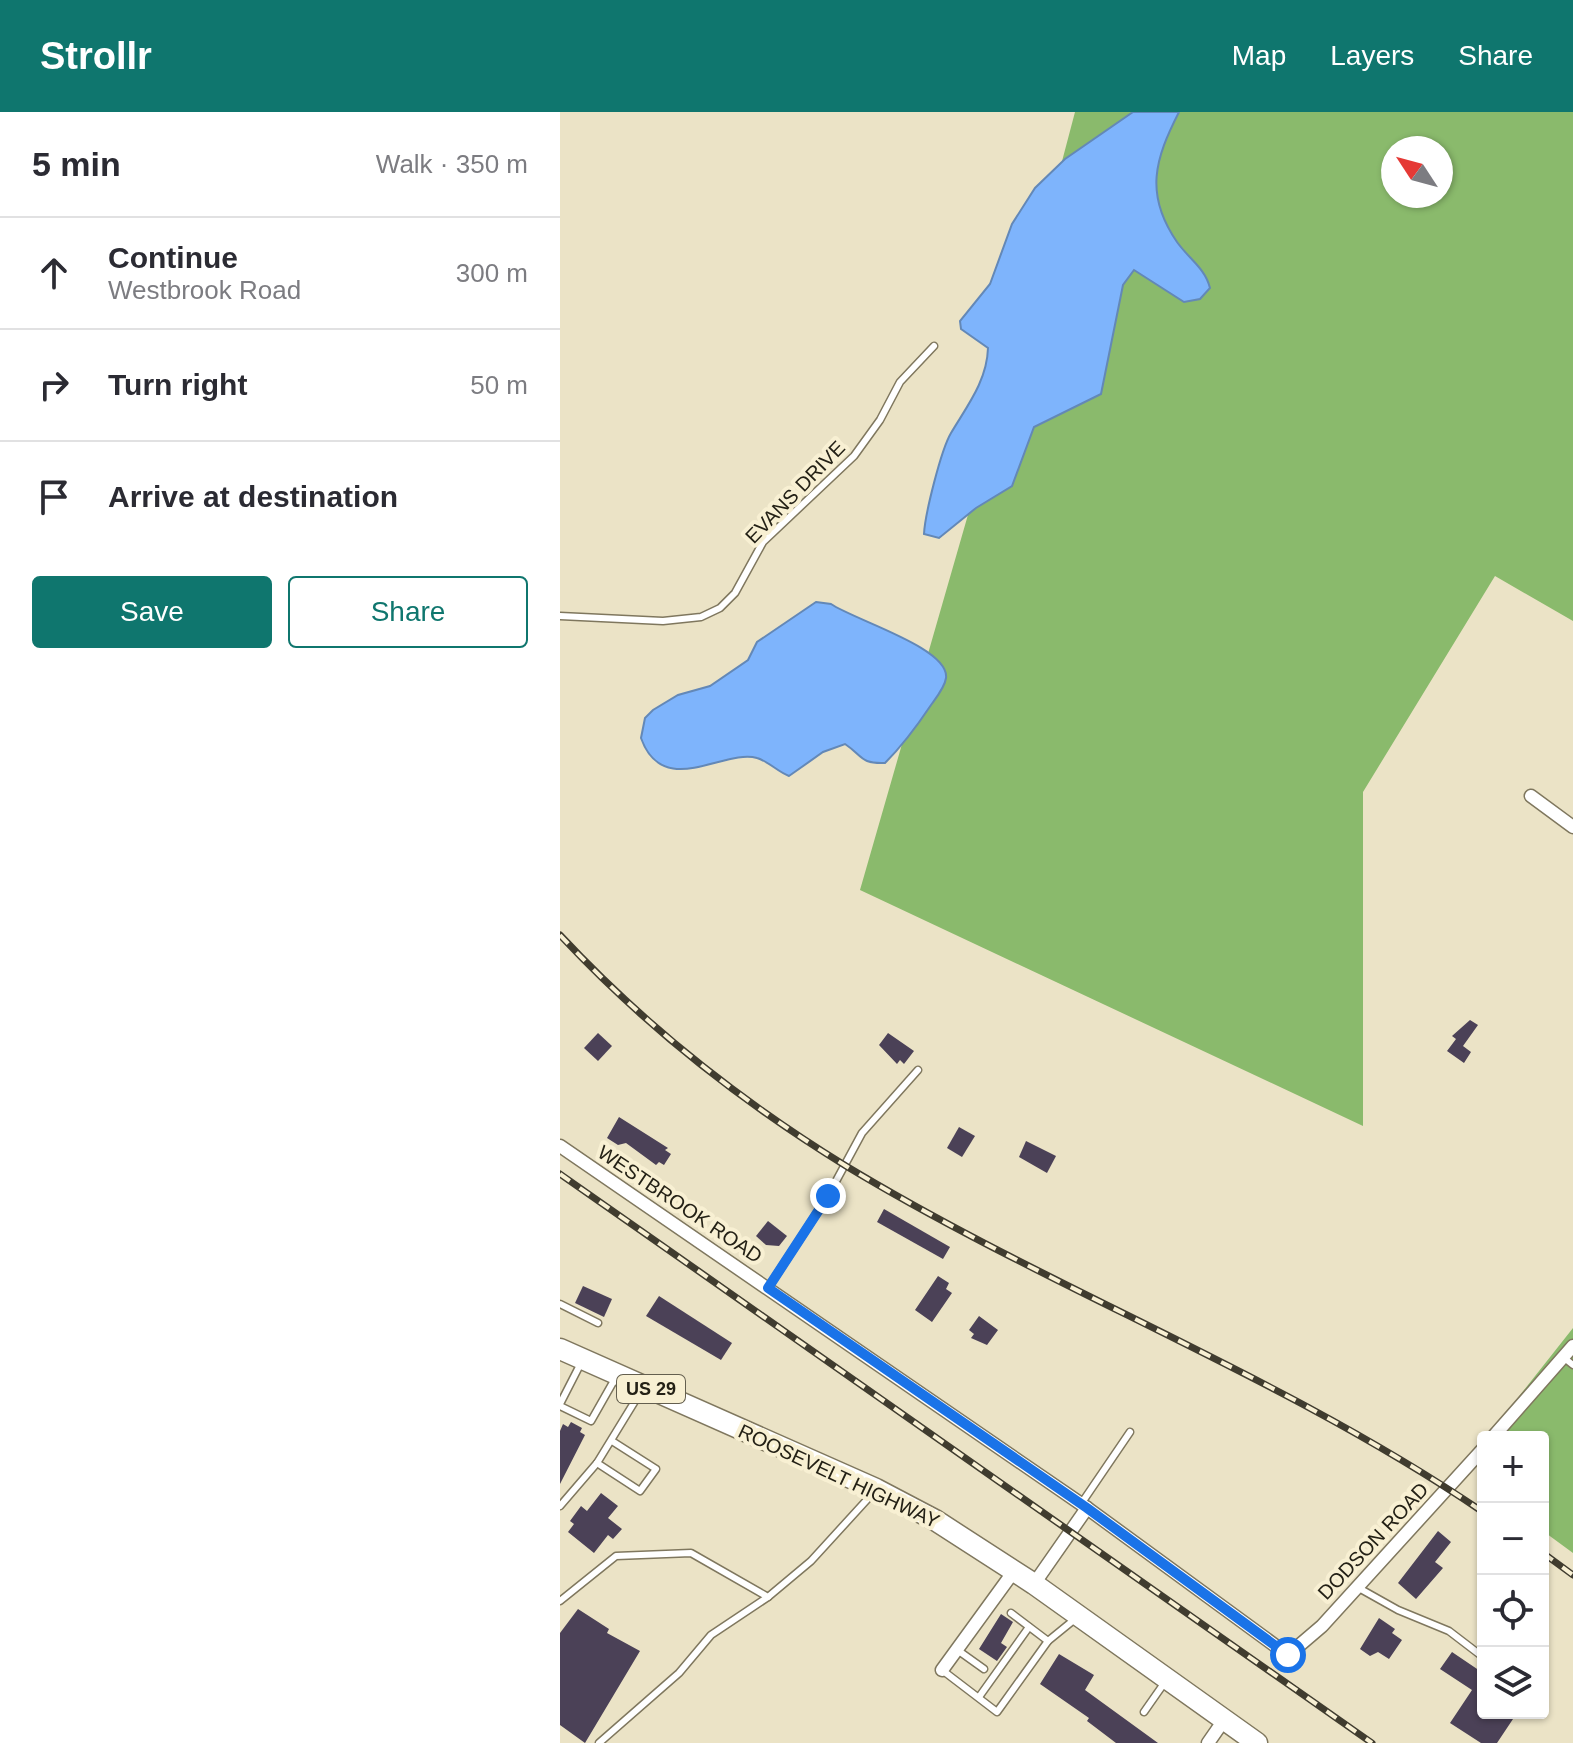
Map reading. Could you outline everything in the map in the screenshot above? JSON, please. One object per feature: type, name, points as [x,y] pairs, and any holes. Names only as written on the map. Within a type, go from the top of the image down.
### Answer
[{"type":"main road","name":"ROOSEVELT HIGHWAY","points":[[560,1349],[876,1489],[935,1520],[1034,1584],[1257,1743]]},
{"type":"street","points":[[1531,796],[1573,827]]},
{"type":"street","name":"WESTBROOK ROAD","points":[[560,1146],[1084,1506],[1288,1655]]},
{"type":"street","points":[[1499,1431],[1568,1361],[1573,1346]]},
{"type":"street","name":"DODSON ROAD","points":[[1288,1655],[1322,1626],[1477,1456]]},
{"type":"street","points":[[1034,1584],[1084,1506]]},
{"type":"street","points":[[942,1670],[1014,1571]]},
{"type":"street","points":[[1208,1743],[1224,1720]]},
{"type":"lane","name":"EVANS DRIVE","points":[[560,616],[663,621],[701,617],[720,608],[735,593],[763,542],[854,456],[880,420],[900,382],[934,346]]},
{"type":"lane","points":[[768,1288],[828,1196],[862,1133],[918,1070]]},
{"type":"lane","points":[[560,1304],[598,1323]]},
{"type":"lane","points":[[583,1359],[560,1405],[591,1421],[618,1374]]},
{"type":"lane","points":[[560,1506],[597,1463],[644,1386]]},
{"type":"lane","points":[[1084,1506],[1130,1432]]},
{"type":"lane","points":[[597,1463],[640,1491],[656,1469],[612,1441]]},
{"type":"lane","points":[[599,1743],[679,1673],[711,1635],[768,1597],[811,1561],[876,1489]]},
{"type":"lane","points":[[560,1601],[616,1556],[691,1553],[768,1597]]},
{"type":"lane","points":[[1357,1587],[1398,1610],[1449,1631],[1477,1652]]},
{"type":"lane","points":[[1011,1613],[1048,1641]]},
{"type":"lane","points":[[942,1670],[997,1712],[1048,1641],[1077,1616]]},
{"type":"lane","points":[[979,1697],[1029,1627]]},
{"type":"lane","points":[[956,1649],[984,1669]]},
{"type":"lane","points":[[1144,1712],[1167,1679]]},
{"type":"green space","points":[[1075,112],[1573,112],[1573,621],[1495,576],[1363,792],[1363,1126],[860,890],[978,480]]},
{"type":"green space","points":[[1573,1328],[1573,1553],[1549,1535],[1549,1431],[1492,1431]]},
{"type":"water","points":[[1133,112],[1179,112],[1159,161],[1157,192],[1167,225],[1210,288],[1200,299],[1184,302],[1134,270],[1123,285],[1101,394],[1034,427],[1012,486],[976,508],[939,538],[924,534],[943,453],[975,393],[987,360],[988,348],[961,329],[960,321],[990,284],[1012,224],[1035,188],[1065,159]]},
{"type":"water","points":[[816,602],[831,604],[899,636],[933,656],[943,667],[946,678],[940,692],[910,735],[885,763],[866,761],[845,744],[823,752],[789,776],[757,758],[728,759],[679,769],[664,766],[651,756],[641,738],[645,718],[653,710],[678,695],[710,686],[748,660],[757,642]]},
{"type":"building","points":[[1470,1020],[1478,1025],[1463,1046],[1471,1052],[1464,1063],[1447,1051],[1456,1039],[1452,1036]]},
{"type":"building","points":[[598,1033],[612,1046],[598,1061],[584,1048]]},
{"type":"building","points":[[888,1033],[914,1051],[904,1064],[900,1060],[897,1064],[879,1045]]},
{"type":"building","points":[[619,1117],[668,1148],[665,1150],[671,1154],[664,1165],[659,1162],[656,1165],[626,1143],[618,1145],[607,1138]]},
{"type":"building","points":[[959,1127],[975,1136],[962,1157],[947,1148]]},
{"type":"building","points":[[1026,1141],[1056,1156],[1047,1173],[1019,1157]]},
{"type":"building","points":[[884,1209],[950,1247],[943,1259],[877,1222]]},
{"type":"building","points":[[768,1221],[787,1236],[779,1246],[766,1245],[756,1236]]},
{"type":"building","points":[[938,1276],[949,1283],[946,1289],[952,1293],[932,1322],[915,1310]]},
{"type":"building","points":[[583,1286],[612,1299],[604,1317],[575,1303]]},
{"type":"building","points":[[659,1296],[732,1343],[721,1360],[646,1316]]},
{"type":"building","points":[[979,1316],[998,1330],[987,1345],[971,1338],[974,1334],[969,1330]]},
{"type":"building","points":[[571,1422],[582,1428],[580,1432],[585,1435],[560,1484],[560,1431],[563,1424],[568,1427]]},
{"type":"building","points":[[601,1493],[618,1506],[608,1518],[622,1529],[613,1539],[608,1535],[594,1553],[568,1532],[574,1524],[570,1521],[581,1506],[587,1511]]},
{"type":"building","points":[[1438,1531],[1451,1542],[1435,1562],[1443,1568],[1416,1599],[1398,1583]]},
{"type":"building","points":[[578,1609],[609,1629],[607,1633],[640,1651],[585,1743],[560,1725],[560,1633]]},
{"type":"building","points":[[1001,1614],[1013,1622],[1001,1643],[1007,1647],[997,1661],[979,1649]]},
{"type":"building","points":[[1379,1618],[1395,1629],[1392,1633],[1402,1640],[1389,1659],[1378,1652],[1370,1656],[1360,1649]]},
{"type":"building","points":[[1452,1652],[1477,1669],[1477,1719],[1513,1719],[1497,1743],[1481,1743],[1450,1723],[1472,1690],[1440,1669]]},
{"type":"building","points":[[1059,1654],[1094,1675],[1085,1690],[1158,1743],[1116,1743],[1087,1721],[1089,1718],[1040,1684]]},
{"type":"railway","points":[[560,935],[625,1000],[695,1060],[769,1115],[846,1166],[1005,1254],[1328,1418],[1477,1508]]},
{"type":"railway","points":[[560,1174],[1372,1743]]},
{"type":"railway","points":[[1549,1557],[1573,1575]]},
{"type":"route","points":[[828,1196],[768,1288],[1087,1508],[1288,1655]]}]
